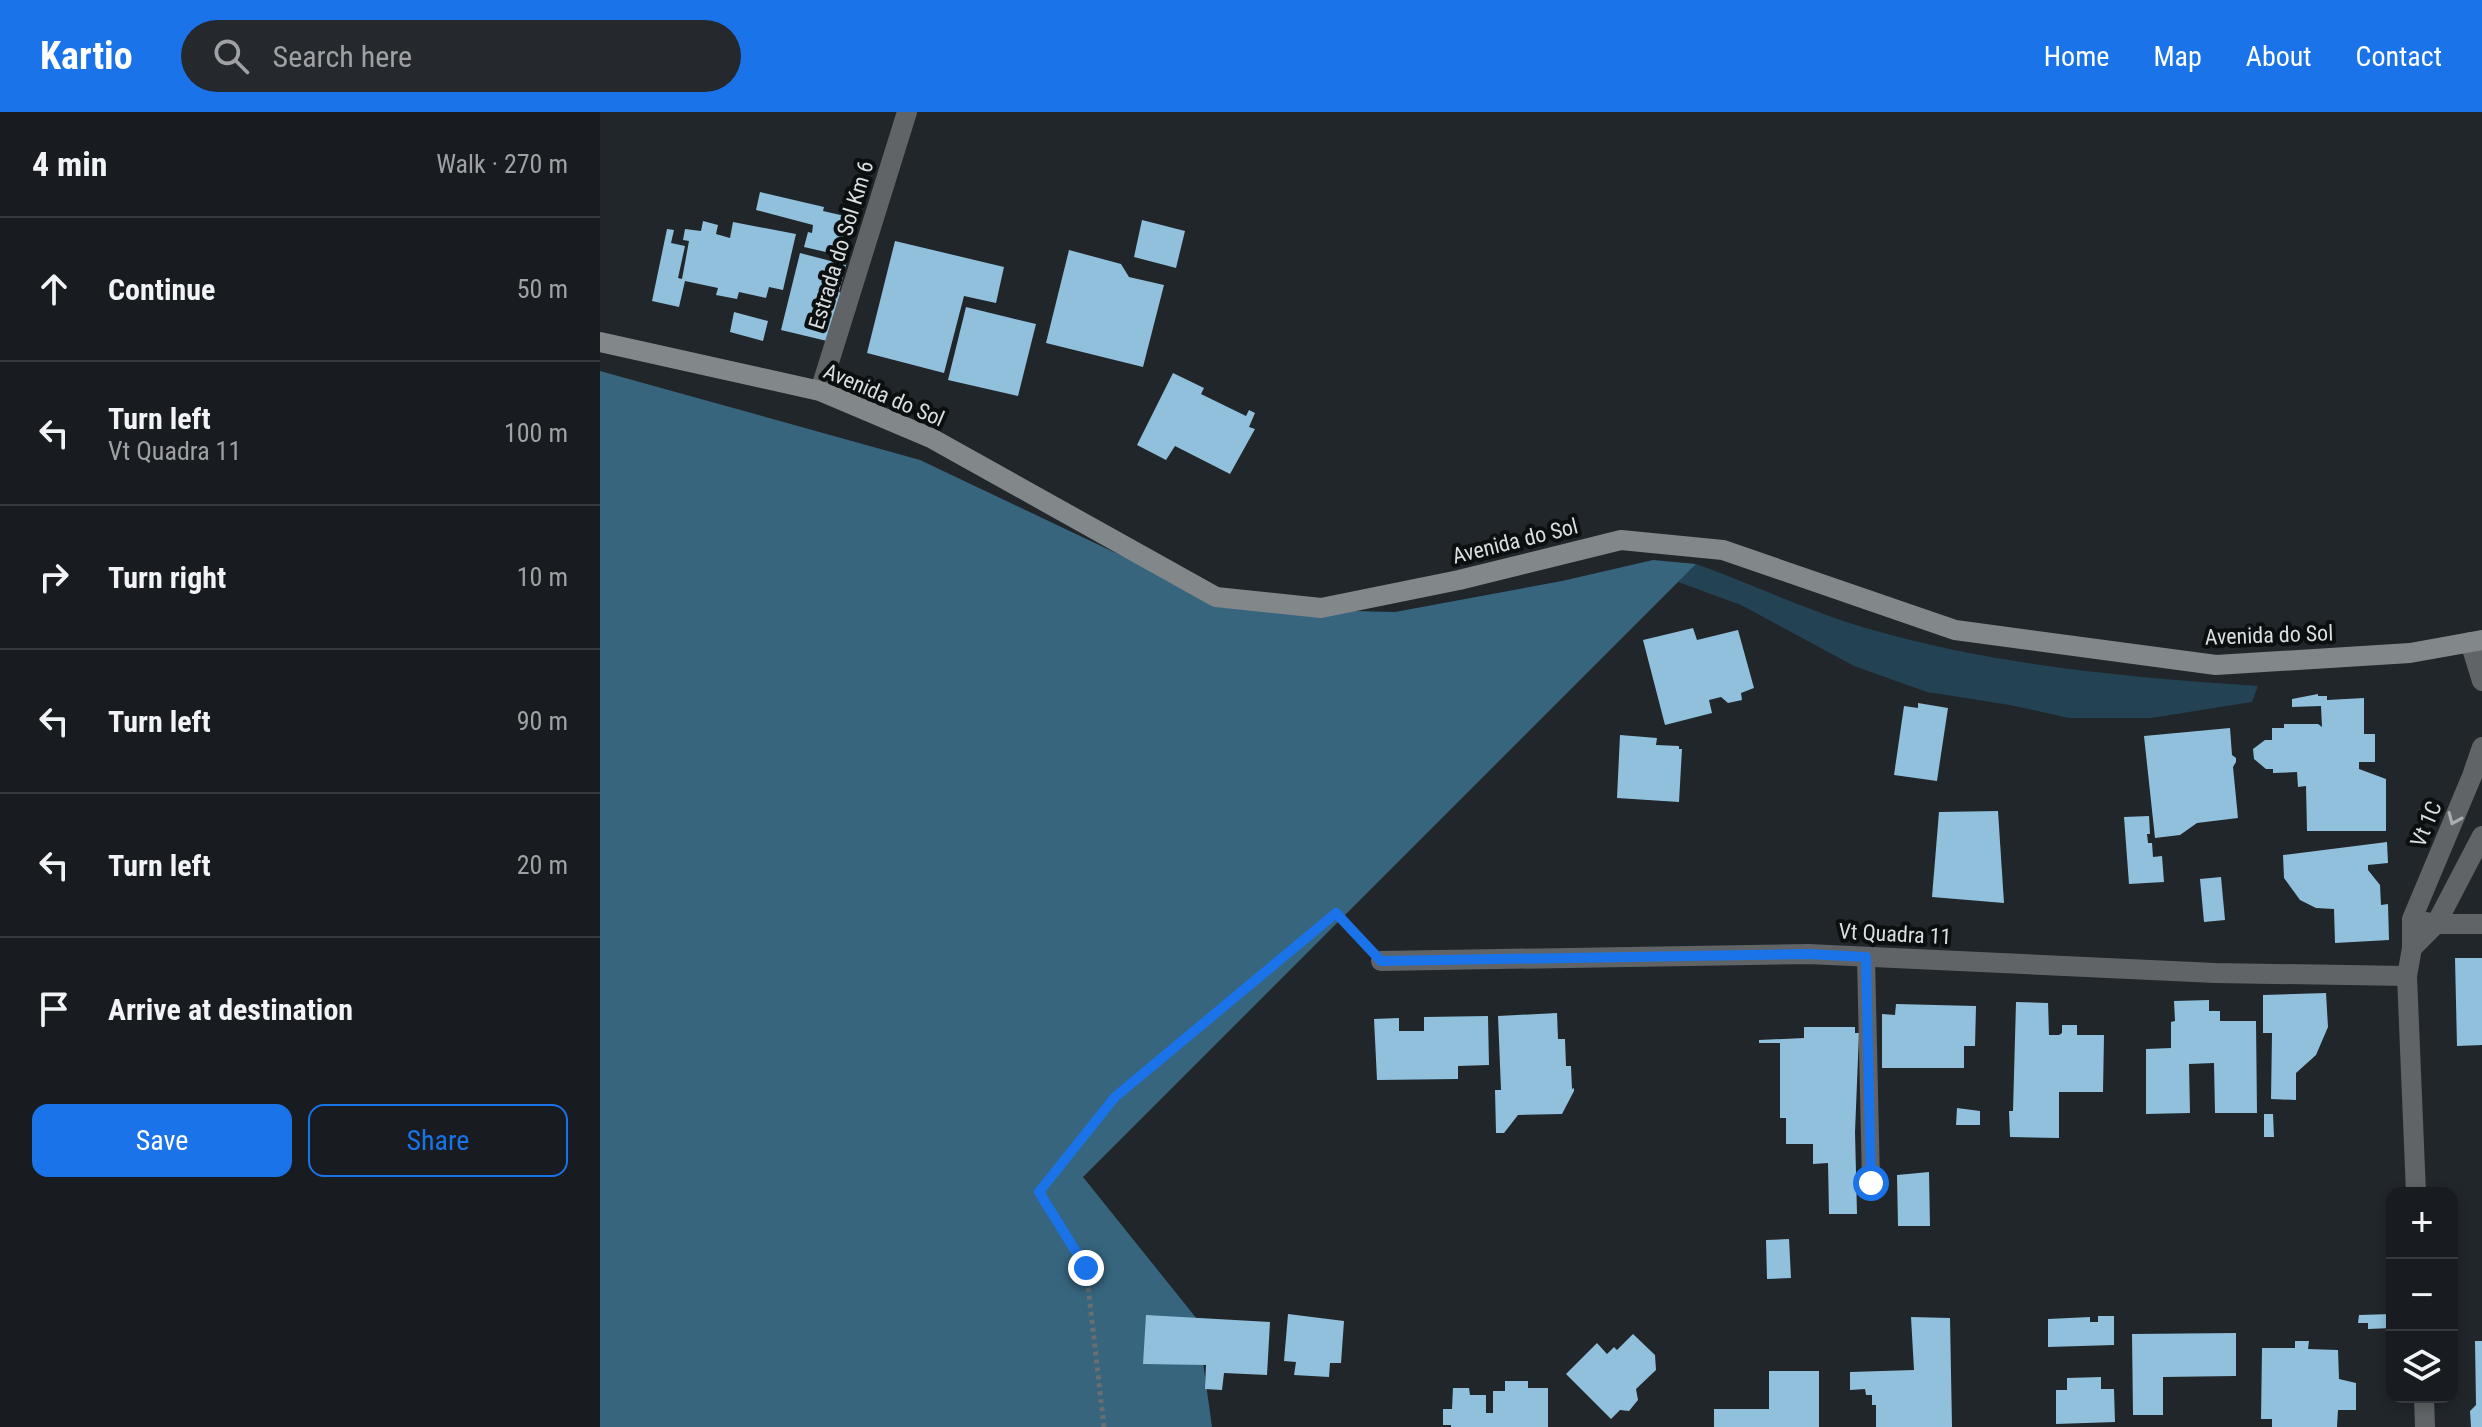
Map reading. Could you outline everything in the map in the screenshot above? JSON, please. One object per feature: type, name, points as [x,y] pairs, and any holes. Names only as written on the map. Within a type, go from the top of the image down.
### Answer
[{"type":"street","name":"Estrada do Sol Km 6","points":[[820,391],[907,112]]},
{"type":"street","name":"Avenida do Sol","points":[[600,342],[820,391],[931,438],[1216,597],[1321,608],[1459,580],[1621,540],[1723,550],[1955,630],[2216,665],[2410,653],[2476,641]]},
{"type":"street","points":[[2476,641],[2482,681]]},
{"type":"street","name":"Vt 1C","points":[[2412,919],[2482,747]]},
{"type":"street","points":[[2412,948],[2436,924],[2482,836]]},
{"type":"street","points":[[2416,1187],[2407,976],[2412,948],[2412,919],[2436,924],[2482,924]]},
{"type":"street","name":"Vt Quadra 11","points":[[1381,961],[1808,954],[2215,973],[2407,976]]},
{"type":"street","points":[[2424,1403],[2425,1427]]},
{"type":"lane","points":[[1866,957],[1871,1183]]},
{"type":"path","points":[[1104,1427],[1086,1268],[1039,1192],[1115,1097],[1336,913],[1381,961]]},
{"type":"shaded area","points":[[600,371],[920,460],[1232,608],[1395,612],[1562,581],[1653,560],[1696,564],[1083,1177],[1197,1319],[1212,1427],[600,1427]]},
{"type":"shaded area","points":[[1696,564],[1873,630],[1968,653],[2064,668],[2258,686],[2252,702],[2151,718],[2069,718],[1927,692],[1854,666],[1741,605],[1678,582]]},
{"type":"building","points":[[760,192],[824,207],[823,211],[849,217],[839,255],[804,247],[813,225],[756,210]]},
{"type":"building","points":[[1142,220],[1185,231],[1176,268],[1134,257]]},
{"type":"building","points":[[703,221],[718,225],[716,234],[730,238],[733,222],[796,234],[783,290],[769,287],[766,298],[739,292],[737,299],[716,295],[718,288],[685,281],[679,307],[652,301],[667,229],[674,230],[671,243],[685,246],[678,278],[682,279],[689,241],[683,240],[685,229],[701,231]]},
{"type":"building","points":[[895,241],[1004,267],[996,303],[964,296],[944,373],[867,353]]},
{"type":"building","points":[[1069,250],[1121,264],[1129,277],[1164,285],[1143,367],[1046,343]]},
{"type":"building","points":[[800,253],[846,265],[839,292],[843,293],[827,341],[781,330]]},
{"type":"building","points":[[966,307],[1036,324],[1018,396],[948,380]]},
{"type":"building","points":[[734,312],[768,321],[763,341],[730,332]]},
{"type":"building","points":[[1173,373],[1204,388],[1201,394],[1246,416],[1249,410],[1255,413],[1249,427],[1255,429],[1230,474],[1175,446],[1166,460],[1137,445]]},
{"type":"building","points":[[1693,628],[1697,640],[1738,630],[1754,688],[1741,693],[1742,700],[1728,703],[1721,697],[1709,700],[1712,713],[1665,725],[1643,640]]},
{"type":"building","points":[[2318,694],[2327,696],[2327,700],[2364,698],[2364,734],[2375,734],[2375,762],[2359,762],[2359,769],[2386,779],[2386,831],[2307,831],[2306,786],[2298,787],[2297,772],[2273,773],[2273,769],[2266,769],[2254,759],[2253,749],[2265,740],[2272,740],[2272,728],[2284,728],[2284,724],[2318,724],[2322,727],[2321,706],[2292,707],[2292,699]]},
{"type":"building","points":[[1918,703],[1948,708],[1937,781],[1894,775],[1904,706],[1918,708]]},
{"type":"building","points":[[2230,728],[2232,755],[2236,758],[2233,767],[2238,818],[2197,823],[2180,835],[2155,838],[2144,736]]},
{"type":"building","points":[[1620,735],[1657,738],[1656,745],[1679,746],[1682,749],[1679,802],[1617,798]]},
{"type":"building","points":[[1998,811],[2004,903],[1932,897],[1939,812]]},
{"type":"building","points":[[2149,816],[2148,843],[2152,843],[2153,857],[2162,856],[2164,882],[2129,884],[2124,817]]},
{"type":"building","points":[[2387,842],[2388,863],[2368,865],[2368,870],[2380,885],[2381,905],[2388,904],[2389,940],[2335,943],[2334,909],[2316,908],[2300,900],[2284,878],[2283,855]]},
{"type":"building","points":[[2221,877],[2225,920],[2204,922],[2200,879]]},
{"type":"building","points":[[2455,958],[2482,958],[2482,1045],[2457,1046]]},
{"type":"building","points":[[2326,993],[2328,1027],[2316,1055],[2296,1073],[2296,1100],[2271,1099],[2272,1033],[2263,1033],[2263,995]]},
{"type":"building","points":[[2209,1000],[2209,1011],[2220,1011],[2220,1021],[2256,1021],[2257,1113],[2215,1113],[2214,1063],[2189,1064],[2190,1113],[2146,1114],[2146,1049],[2171,1048],[2174,1001]]},
{"type":"building","points":[[2016,1002],[2048,1003],[2049,1035],[2062,1033],[2062,1025],[2077,1025],[2077,1035],[2104,1035],[2103,1092],[2059,1092],[2059,1138],[2010,1137]]},
{"type":"building","points":[[1896,1004],[1976,1006],[1975,1046],[1964,1046],[1964,1068],[1882,1068],[1882,1014],[1895,1015]]},
{"type":"building","points":[[1557,1013],[1558,1039],[1565,1039],[1566,1066],[1571,1066],[1574,1091],[1562,1114],[1518,1115],[1504,1133],[1496,1133],[1495,1090],[1501,1090],[1498,1016]]},
{"type":"building","points":[[1488,1016],[1489,1065],[1458,1066],[1458,1079],[1377,1080],[1374,1019],[1399,1018],[1399,1031],[1424,1031],[1424,1017]]},
{"type":"building","points":[[1804,1027],[1855,1027],[1855,1033],[1859,1033],[1855,1132],[1857,1214],[1829,1214],[1828,1163],[1813,1164],[1813,1144],[1786,1144],[1786,1118],[1780,1118],[1780,1043],[1759,1043],[1759,1040],[1804,1038]]},
{"type":"building","points":[[1957,1108],[1980,1111],[1980,1125],[1956,1125]]},
{"type":"building","points":[[2264,1114],[2273,1114],[2274,1137],[2264,1137]]},
{"type":"building","points":[[1929,1172],[1930,1226],[1898,1226],[1897,1175]]},
{"type":"building","points":[[1789,1239],[1791,1278],[1767,1279],[1766,1240]]},
{"type":"building","points":[[1288,1314],[1344,1321],[1341,1363],[1330,1363],[1329,1377],[1294,1375],[1296,1362],[1284,1361]]},
{"type":"building","points":[[2386,1314],[2386,1328],[2368,1329],[2368,1323],[2358,1323],[2359,1315]]},
{"type":"building","points":[[1146,1315],[1270,1322],[1267,1375],[1224,1373],[1222,1390],[1205,1389],[1206,1365],[1143,1364]]},
{"type":"building","points":[[2098,1316],[2114,1316],[2114,1345],[2048,1347],[2048,1319],[2090,1317],[2090,1322],[2098,1322]]},
{"type":"building","points":[[1911,1317],[1950,1318],[1952,1427],[1876,1427],[1876,1405],[1872,1405],[1872,1395],[1866,1395],[1865,1389],[1850,1390],[1850,1372],[1914,1370]]},
{"type":"building","points":[[2236,1333],[2236,1376],[2163,1377],[2163,1415],[2133,1415],[2132,1334]]},
{"type":"building","points":[[1633,1334],[1655,1355],[1656,1370],[1636,1389],[1638,1400],[1629,1411],[1620,1410],[1611,1419],[1566,1374],[1597,1343],[1607,1354],[1614,1347],[1617,1350]]},
{"type":"building","points":[[2295,1341],[2309,1341],[2308,1349],[2338,1350],[2339,1379],[2356,1383],[2356,1410],[2338,1410],[2337,1427],[2272,1427],[2272,1419],[2261,1419],[2262,1348],[2295,1348]]},
{"type":"building","points":[[2475,1341],[2482,1341],[2482,1427],[2471,1427],[2470,1411],[2476,1405]]},
{"type":"building","points":[[1769,1371],[1819,1371],[1819,1427],[1714,1427],[1714,1409],[1769,1409]]},
{"type":"building","points":[[2101,1377],[2101,1389],[2114,1389],[2115,1422],[2056,1424],[2056,1390],[2067,1390],[2067,1378]]},
{"type":"building","points":[[1505,1381],[1528,1381],[1528,1388],[1548,1388],[1548,1427],[1443,1425],[1443,1409],[1452,1409],[1453,1388],[1469,1388],[1470,1395],[1486,1395],[1486,1413],[1493,1413],[1493,1391],[1505,1391]]},
{"type":"route","points":[[1086,1268],[1039,1192],[1115,1097],[1336,913],[1381,961],[1808,954],[1866,957],[1871,1183]]}]
